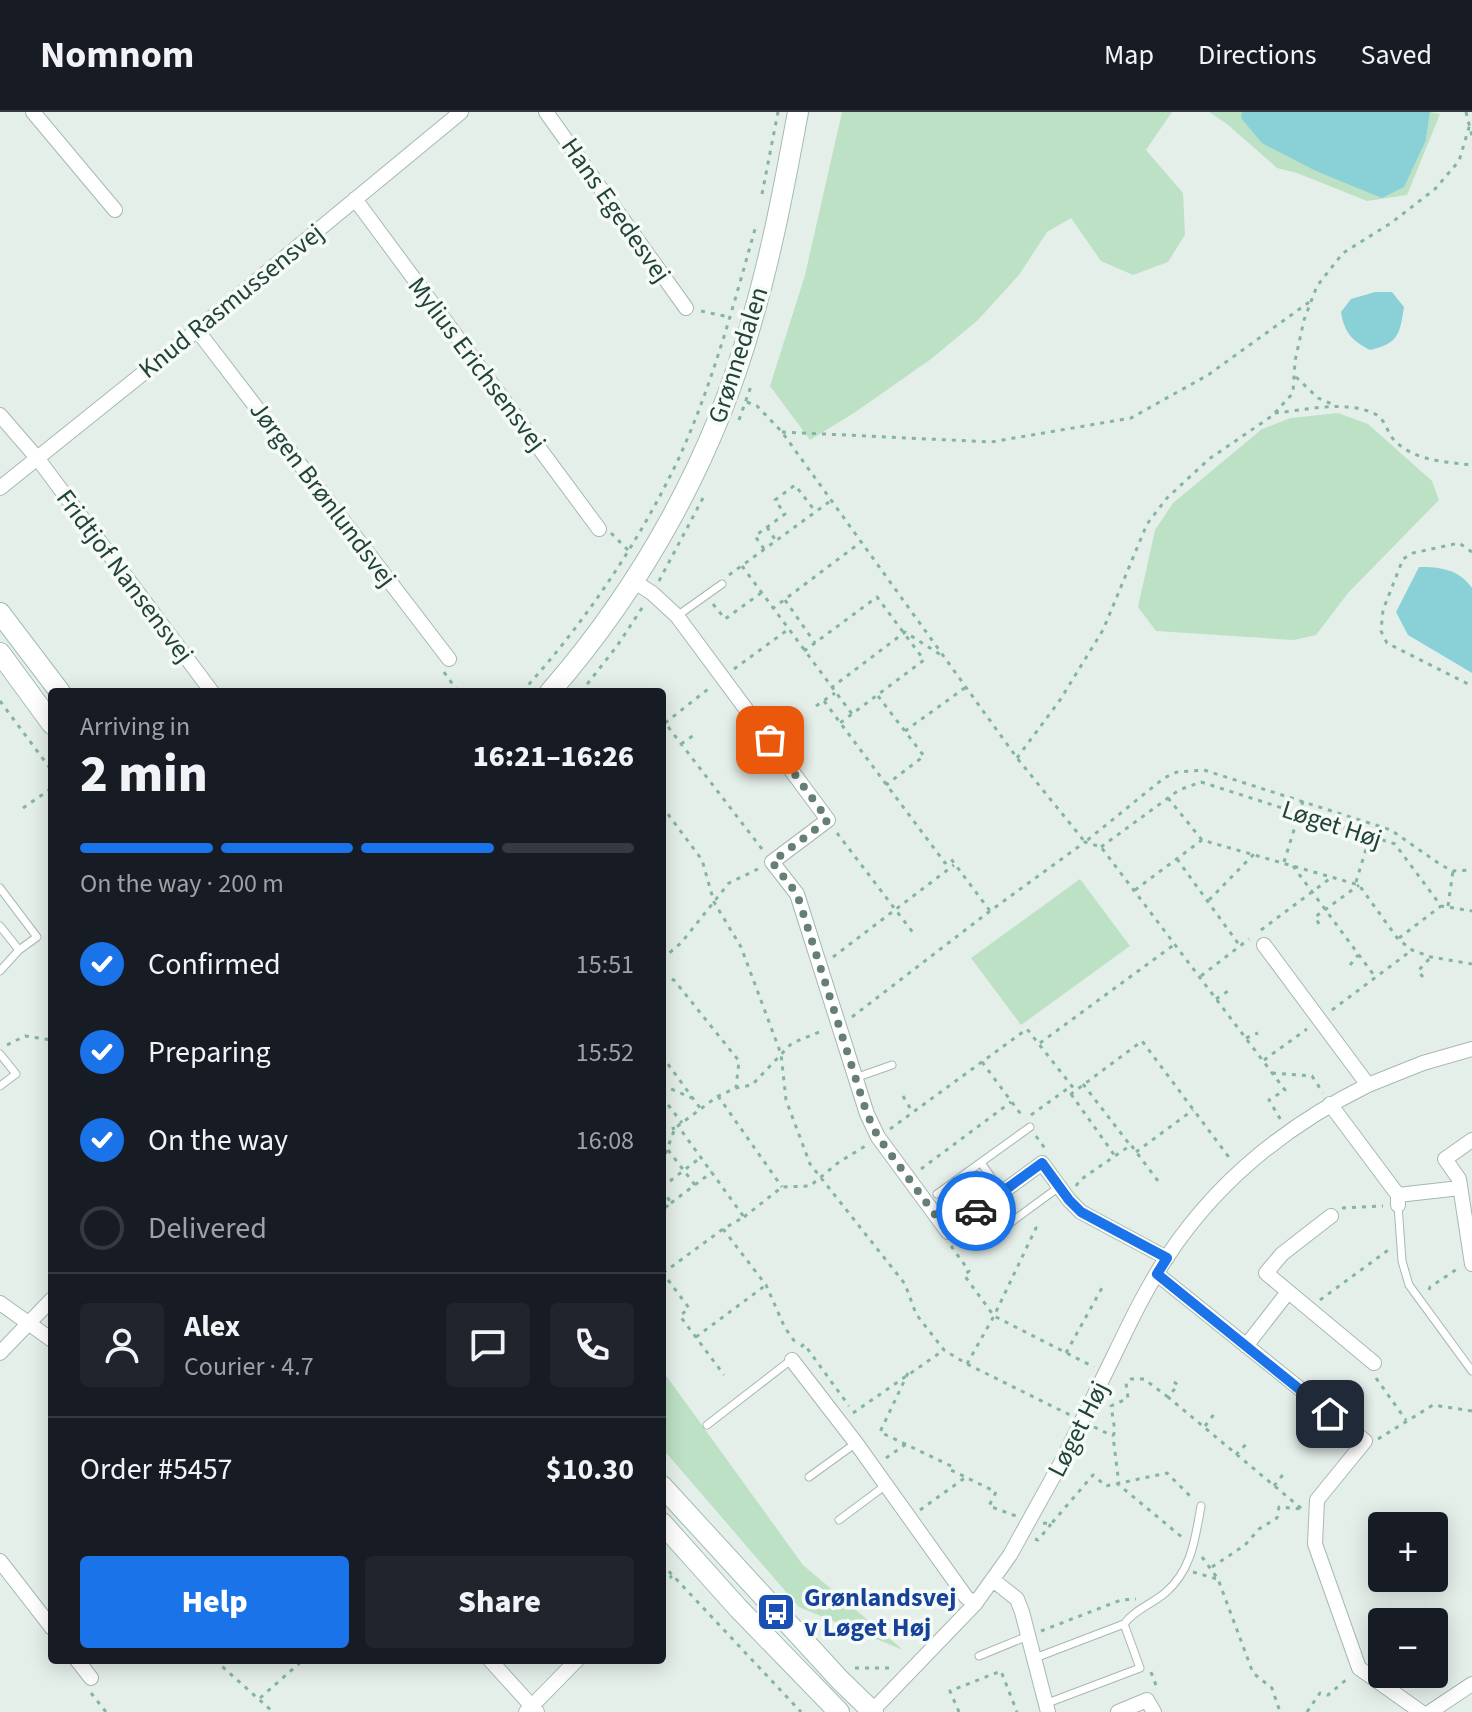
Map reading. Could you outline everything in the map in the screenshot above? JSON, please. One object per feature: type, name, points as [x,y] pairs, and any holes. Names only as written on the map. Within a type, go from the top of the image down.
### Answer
[{"type":"street","points":[[33,112],[115,210]]},
{"type":"street","name":"Knud Rasmussensvej","points":[[0,488],[461,112]]},
{"type":"street","name":"Hans Egedesvej","points":[[546,112],[686,308]]},
{"type":"street","name":"Grønnedalen","points":[[553,688],[635,582],[701,461],[752,323],[775,231],[798,112]]},
{"type":"street","name":"Mylius Erichsensvej","points":[[355,199],[599,529]]},
{"type":"street","name":"Jørgen Brønlundsvej","points":[[197,330],[449,659]]},
{"type":"street","name":"Fridtjof Nansensvej","points":[[0,415],[38,459],[209,688]]},
{"type":"street","points":[[635,582],[677,616],[828,820],[772,862],[797,894],[867,1114],[878,1137],[948,1232],[1042,1163],[1081,1212],[1167,1258]]},
{"type":"street","points":[[0,613],[57,688]]},
{"type":"street","points":[[0,653],[48,719]]},
{"type":"street","points":[[1264,945],[1368,1085]]},
{"type":"street","name":"Løget Høj","points":[[872,1712],[975,1604],[993,1580],[1030,1521],[1157,1274],[1195,1218],[1240,1171],[1288,1132],[1330,1104],[1423,1063],[1472,1049]]},
{"type":"street","points":[[1330,1104],[1398,1200],[1460,1188]]},
{"type":"street","points":[[1471,1262],[1459,1179],[1445,1159],[1472,1140]]},
{"type":"street","points":[[1331,1216],[1282,1254],[1266,1273],[1374,1363]]},
{"type":"street","points":[[1157,1274],[1365,1441],[1317,1500],[1315,1544],[1359,1668],[1421,1712]]},
{"type":"street","points":[[1246,1346],[1288,1292]]},
{"type":"street","points":[[0,1303],[48,1337]]},
{"type":"street","points":[[0,1353],[48,1303]]},
{"type":"street","points":[[796,1354],[840,1422],[966,1597],[975,1604]]},
{"type":"street","points":[[666,1490],[872,1712]]},
{"type":"street","points":[[666,1528],[726,1595],[839,1712]]},
{"type":"street","points":[[0,1561],[48,1623]]},
{"type":"street","points":[[993,1580],[1017,1599],[1047,1708]]},
{"type":"street","points":[[80,1664],[91,1678]]},
{"type":"street","points":[[493,1664],[532,1710],[573,1664]]},
{"type":"street","points":[[1430,1712],[1472,1684]]},
{"type":"street","points":[[1118,1712],[1147,1700],[1154,1712]]},
{"type":"lane","points":[[677,616],[722,584]]},
{"type":"lane","points":[[0,888],[37,937],[19,950],[0,971]]},
{"type":"lane","points":[[0,926],[19,950]]},
{"type":"lane","points":[[0,1051],[16,1074],[0,1086]]},
{"type":"lane","points":[[855,1078],[892,1065]]},
{"type":"lane","points":[[937,1194],[981,1163],[1027,1123]]},
{"type":"lane","points":[[981,1163],[1002,1192]]},
{"type":"lane","points":[[999,1231],[1059,1187]]},
{"type":"lane","points":[[1398,1200],[1400,1241],[1409,1285],[1472,1371]]},
{"type":"lane","points":[[707,1425],[796,1354]]},
{"type":"lane","points":[[809,1477],[856,1443]]},
{"type":"lane","points":[[839,1520],[886,1485]]},
{"type":"lane","points":[[1033,1658],[1124,1624],[1129,1617],[1160,1597],[1186,1570],[1201,1506]]},
{"type":"lane","points":[[1047,1708],[1140,1668],[1124,1624]]},
{"type":"lane","points":[[979,1656],[1028,1636]]},
{"type":"path","points":[[760,205],[778,112]]},
{"type":"path","points":[[1466,112],[1472,136]]},
{"type":"path","points":[[1017,758],[1060,700],[1103,630],[1147,524],[1167,498],[1209,459],[1275,413],[1293,393],[1304,320],[1317,286],[1343,253],[1391,223],[1435,189],[1459,161],[1470,124]]},
{"type":"path","points":[[525,688],[566,639],[628,550],[677,461],[731,317],[757,220]]},
{"type":"path","points":[[782,432],[991,442],[1131,418],[1208,375],[1312,300]]},
{"type":"path","points":[[686,308],[752,323]]},
{"type":"path","points":[[1294,376],[1318,398],[1338,407],[1372,413],[1383,419],[1394,441],[1416,454],[1432,460],[1472,465]]},
{"type":"path","points":[[747,402],[757,406],[782,432],[1017,758],[1085,842],[1101,847],[1285,1090],[1269,1100],[1288,1132]]},
{"type":"path","points":[[1275,413],[1338,407]]},
{"type":"path","points":[[764,549],[755,536],[785,514],[775,500],[795,485],[816,512]]},
{"type":"path","points":[[831,501],[742,566],[852,714]]},
{"type":"path","points":[[599,529],[605,527],[628,550]]},
{"type":"path","points":[[767,527],[776,541]]},
{"type":"path","points":[[772,609],[861,542]]},
{"type":"path","points":[[1472,552],[1459,543],[1413,553],[1403,559],[1383,610],[1381,631],[1387,643],[1472,686]]},
{"type":"path","points":[[706,595],[725,619],[761,593]]},
{"type":"path","points":[[804,651],[877,597],[924,660],[840,723]]},
{"type":"path","points":[[784,599],[815,643]]},
{"type":"path","points":[[905,632],[945,657]]},
{"type":"path","points":[[831,688],[905,632]]},
{"type":"path","points":[[449,659],[443,671],[455,688]]},
{"type":"path","points":[[905,731],[966,687]]},
{"type":"path","points":[[816,706],[835,693]]},
{"type":"path","points":[[877,695],[924,756],[886,785]]},
{"type":"path","points":[[0,701],[48,766]]},
{"type":"path","points":[[824,701],[945,863],[951,859],[956,864],[990,911]]},
{"type":"path","points":[[666,724],[772,862],[729,883],[681,943],[666,956]]},
{"type":"path","points":[[681,744],[697,733]]},
{"type":"path","points":[[666,1130],[676,1127],[718,1096],[752,1085],[792,1043],[840,1027],[1085,842],[1164,778],[1191,769],[1204,770],[1391,830],[1453,871],[1472,870]]},
{"type":"path","name":"Løget Høj","points":[[1101,847],[1179,790],[1201,782],[1395,844],[1441,906]]},
{"type":"path","points":[[23,808],[48,791]]},
{"type":"path","points":[[1135,891],[1202,840],[1168,798]]},
{"type":"path","points":[[1284,863],[1303,801]]},
{"type":"path","points":[[666,811],[702,860],[714,902],[741,947],[781,1054],[786,1100],[810,1164],[905,1284],[916,1314],[944,1350],[1073,1417]]},
{"type":"path","points":[[828,820],[914,934]]},
{"type":"path","points":[[1319,924],[1315,917],[1357,884],[1370,836]]},
{"type":"path","name":"Løget Høj","points":[[1202,840],[1357,884],[1398,939],[1412,950],[1431,957],[1472,964]]},
{"type":"path","points":[[1208,901],[1254,854]]},
{"type":"path","points":[[1177,859],[1240,946]]},
{"type":"path","points":[[820,967],[956,864]]},
{"type":"path","points":[[1293,866],[1376,978]]},
{"type":"path","points":[[1447,907],[1453,871]]},
{"type":"path","name":"Løget Høj","points":[[1199,977],[1332,877]]},
{"type":"path","points":[[1398,939],[1441,906],[1472,911]]},
{"type":"path","points":[[1040,1043],[1175,944]]},
{"type":"path","points":[[1263,1061],[1412,950]]},
{"type":"path","points":[[1350,965],[1358,955]]},
{"type":"path","points":[[1423,977],[1418,971],[1431,957]]},
{"type":"path","points":[[666,978],[674,980],[739,1061],[736,1088]]},
{"type":"path","points":[[1216,999],[1228,991]]},
{"type":"path","points":[[666,1269],[744,1217],[782,1187],[810,1186],[839,1162],[913,1113],[1027,1029],[1075,1090]]},
{"type":"path","points":[[1246,1038],[1258,1033]]},
{"type":"path","points":[[0,1051],[17,1038],[25,1036],[48,1039]]},
{"type":"path","points":[[1071,1094],[1142,1041],[1240,1171]]},
{"type":"path","points":[[666,1061],[701,1109]]},
{"type":"path","points":[[982,1062],[1027,1123],[1067,1089],[1115,1156]]},
{"type":"path","points":[[1272,1073],[1312,1076],[1330,1104]]},
{"type":"path","points":[[1083,1084],[1161,1185]]},
{"type":"path","points":[[666,1087],[693,1098]]},
{"type":"path","points":[[718,1096],[782,1187]]},
{"type":"path","points":[[903,1096],[913,1113]]},
{"type":"path","points":[[666,1102],[682,1123]]},
{"type":"path","points":[[909,1178],[1011,1102]]},
{"type":"path","points":[[1136,1152],[1193,1110]]},
{"type":"path","points":[[676,1127],[744,1217]]},
{"type":"path","points":[[676,1127],[667,1149],[695,1185]]},
{"type":"path","points":[[1069,1200],[1080,1180],[1131,1145]]},
{"type":"path","points":[[666,1185],[701,1157]]},
{"type":"path","points":[[666,1207],[712,1172]]},
{"type":"path","points":[[666,1195],[671,1203]]},
{"type":"path","points":[[1331,1216],[1342,1208],[1398,1200]]},
{"type":"path","points":[[967,1364],[1036,1228],[1025,1212]]},
{"type":"path","points":[[723,1229],[766,1285],[796,1354]]},
{"type":"path","points":[[1308,1309],[1400,1241]]},
{"type":"path","points":[[949,1243],[969,1271],[964,1275],[994,1316],[1126,1383]]},
{"type":"path","points":[[1424,1305],[1430,1287],[1471,1262]]},
{"type":"path","points":[[666,1277],[689,1308],[680,1316],[724,1375]]},
{"type":"path","points":[[696,1337],[766,1285]]},
{"type":"path","points":[[1066,1353],[1103,1286]]},
{"type":"path","points":[[840,1422],[944,1350]]},
{"type":"path","points":[[1374,1363],[1377,1379],[1406,1420]]},
{"type":"path","points":[[908,1373],[880,1432],[951,1466],[949,1469],[996,1492],[989,1506],[1030,1521],[1051,1524],[1093,1475],[1106,1486],[1167,1473],[1201,1506]]},
{"type":"path","points":[[1126,1383],[1131,1379],[1144,1379],[1302,1509],[1279,1507],[1277,1518],[1211,1568]]},
{"type":"path","points":[[1168,1397],[1178,1385],[1174,1382]]},
{"type":"path","points":[[1126,1383],[1128,1398],[1111,1406],[1119,1485],[1193,1546],[1211,1568],[1218,1579],[1253,1673],[1272,1688],[1280,1712]]},
{"type":"path","points":[[1376,1441],[1433,1405],[1472,1411]]},
{"type":"path","points":[[1204,1428],[1214,1414],[1210,1411]]},
{"type":"path","points":[[1086,1423],[1113,1436]]},
{"type":"path","points":[[1236,1455],[1248,1442]]},
{"type":"path","points":[[873,1466],[906,1444]]},
{"type":"path","points":[[1274,1486],[1285,1472]]},
{"type":"path","points":[[910,1517],[966,1477]]},
{"type":"path","points":[[666,1569],[801,1712]]},
{"type":"path","points":[[1186,1570],[1218,1579]]},
{"type":"path","points":[[666,1581],[672,1576]]},
{"type":"path","points":[[1028,1636],[1121,1600],[1160,1597]]},
{"type":"path","points":[[220,1664],[273,1712]]},
{"type":"path","points":[[260,1698],[298,1664]]},
{"type":"path","points":[[850,1671],[854,1668],[899,1667],[909,1675]]},
{"type":"path","points":[[1307,1712],[1320,1693],[1328,1695],[1359,1668]]},
{"type":"path","points":[[959,1712],[950,1691],[1001,1671],[1017,1712]]},
{"type":"path","points":[[91,1678],[91,1693],[106,1712]]},
{"type":"green space","points":[[842,112],[1172,112],[1146,150],[1183,193],[1185,235],[1168,262],[1133,275],[1101,261],[1071,218],[1047,232],[1019,275],[978,320],[931,359],[810,440],[770,386],[805,275]]},
{"type":"green space","points":[[1209,112],[1242,112],[1242,118],[1426,140],[1430,112],[1440,114],[1407,195],[1367,201],[1277,168]]},
{"type":"green space","points":[[1338,413],[1368,424],[1432,481],[1439,500],[1348,593],[1316,635],[1294,640],[1156,631],[1138,607],[1155,530],[1173,503],[1262,429],[1291,418]]},
{"type":"green space","points":[[1080,879],[1130,946],[1021,1025],[971,958]]},
{"type":"green space","points":[[666,1376],[803,1565],[903,1650],[799,1607],[666,1453]]},
{"type":"water","points":[[1242,112],[1430,112],[1426,140],[1404,187],[1382,198],[1316,171],[1262,143],[1241,118]]},
{"type":"water","points":[[1375,292],[1392,292],[1404,307],[1396,336],[1387,345],[1370,350],[1350,335],[1341,312],[1351,299]]},
{"type":"water","points":[[1419,567],[1448,570],[1472,588],[1472,673],[1408,635],[1396,612]]},
{"type":"way so far","points":[[770,740],[828,820],[772,862],[797,894],[867,1114],[878,1137],[948,1232],[976,1211]]},
{"type":"place","name":"Grønlandsvej v Løget Høj","points":[[776,1612]]},
{"type":"route","points":[[976,1211],[1042,1163],[1081,1212],[1167,1258],[1157,1274],[1330,1414]]}]
